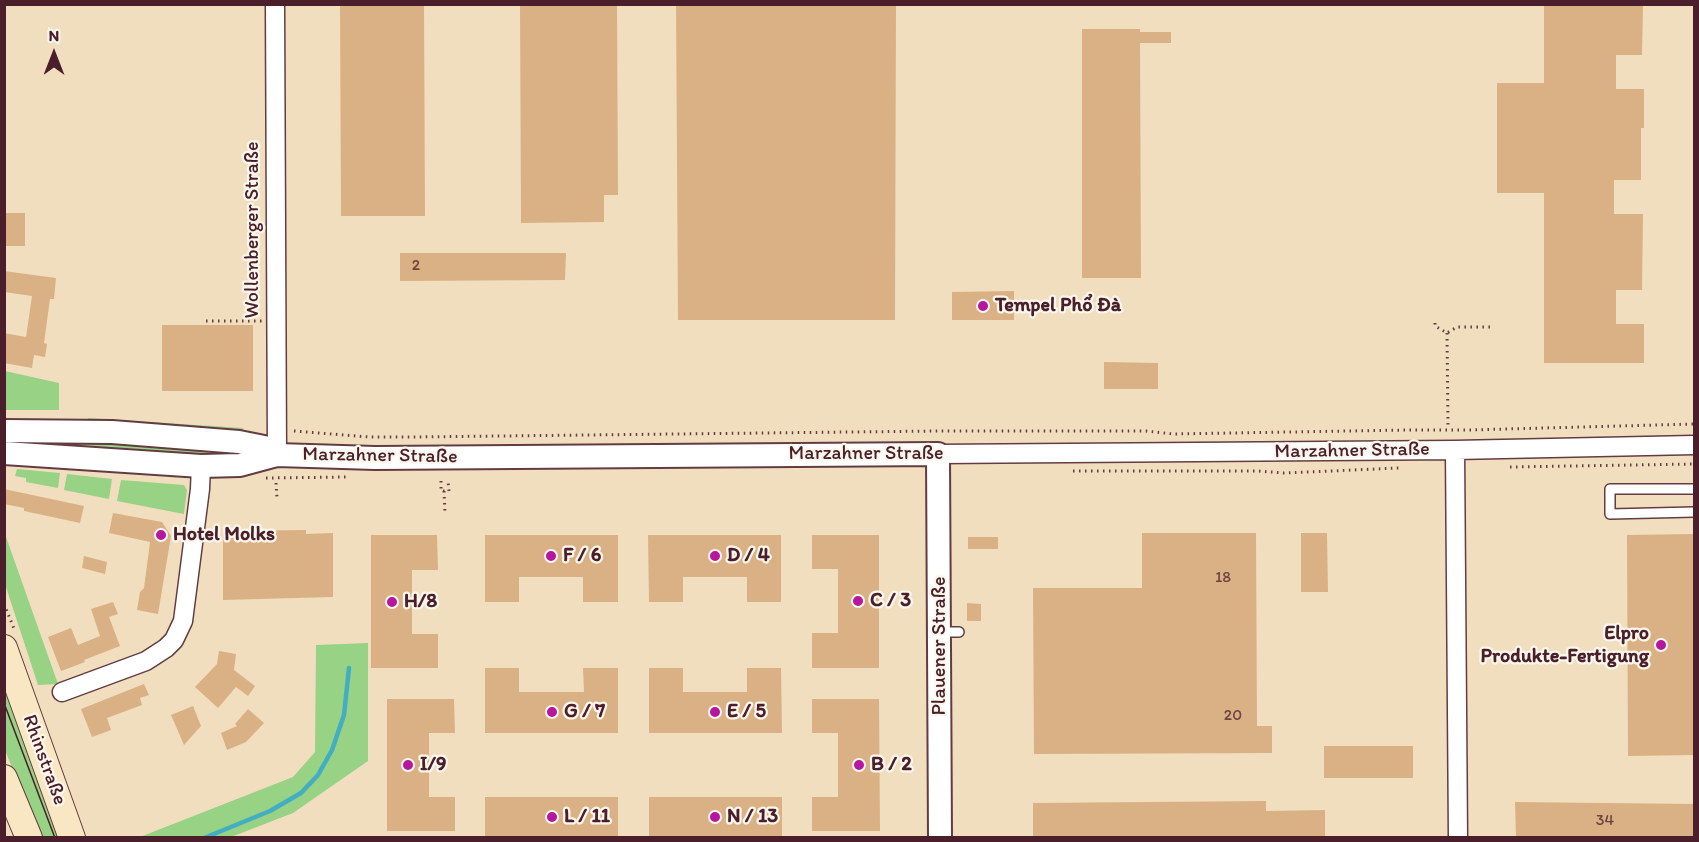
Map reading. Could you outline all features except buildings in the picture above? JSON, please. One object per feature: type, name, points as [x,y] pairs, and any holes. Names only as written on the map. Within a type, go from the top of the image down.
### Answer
[{"type":"main road","name":"Rhinstraße","points":[[4,648],[72,837]]},
{"type":"main road","points":[[4,778],[29,837]]},
{"type":"street","name":"Wollenberger Straße","points":[[275,4],[277,454]]},
{"type":"street","name":"Marzahner Straße","points":[[4,431],[112,432],[239,442],[264,447],[277,454]]},
{"type":"street","name":"Marzahner Straße","points":[[4,453],[32,453],[201,466],[240,465],[277,454],[375,458],[1455,450],[1695,445]]},
{"type":"street","name":"Marzahner Straße","points":[[1455,450],[1458,837]]},
{"type":"street","name":"Plauener Straße","points":[[938,454],[949,632],[940,837]]},
{"type":"street","points":[[62,692],[146,661],[174,640],[183,621],[201,466]]},
{"type":"lane","points":[[32,431],[32,453]]},
{"type":"lane","points":[[1695,489],[1610,489],[1610,514],[1695,512]]},
{"type":"path","points":[[206,321],[262,321]]},
{"type":"path","points":[[1435,323],[1435,326],[1447,333]]},
{"type":"path","points":[[1447,333],[1457,327],[1493,327]]},
{"type":"path","points":[[1447,333],[1448,425]]},
{"type":"path","points":[[278,429],[369,437],[413,437],[930,431],[1146,431],[1173,434],[1695,424]]},
{"type":"path","points":[[1502,466],[1695,464]]},
{"type":"path","points":[[441,481],[445,514]]},
{"type":"path","points":[[444,491],[449,491],[448,481]]},
{"type":"path","points":[[276,483],[277,498]]},
{"type":"green space","points":[[5,371],[59,383],[59,410],[5,410]]},
{"type":"green space","points":[[88,418],[243,428],[243,432],[88,423]]},
{"type":"green space","points":[[53,439],[241,448],[241,456],[220,457],[63,446],[55,444]]},
{"type":"green space","points":[[17,469],[60,473],[58,488],[26,482],[26,478],[15,476]]},
{"type":"green space","points":[[67,474],[112,479],[109,499],[64,490]]},
{"type":"green space","points":[[121,480],[184,485],[187,490],[184,514],[117,501]]},
{"type":"green space","points":[[5,534],[58,684],[38,685],[5,584]]},
{"type":"green space","points":[[368,643],[368,761],[293,813],[231,837],[140,837],[293,777],[315,752],[316,645]]},
{"type":"green space","points":[[4,675],[64,837],[40,837],[5,750]]},
{"type":"waterway","points":[[204,838],[270,811],[301,793],[318,775],[332,750],[344,715],[349,668]]},
{"type":"tram line","points":[[4,703],[55,838]]},
{"type":"place","name":"Tempel Phổ Đà","points":[[983,306]]},
{"type":"place","name":"Hotel Molks","points":[[161,535]]},
{"type":"place","name":"F / 6","points":[[551,556]]},
{"type":"place","name":"D / 4","points":[[715,556]]},
{"type":"place","name":"C / 3","points":[[858,601]]},
{"type":"place","name":"H/8","points":[[392,602]]},
{"type":"place","name":"Elpro Produkte-Fertigung","points":[[1661,645]]},
{"type":"place","name":"G / 7","points":[[552,712]]},
{"type":"place","name":"E / 5","points":[[715,712]]},
{"type":"place","name":"I/9","points":[[408,765]]},
{"type":"place","name":"B / 2","points":[[859,765]]},
{"type":"place","name":"L / 11","points":[[552,817]]},
{"type":"place","name":"N / 13","points":[[715,817]]}]
